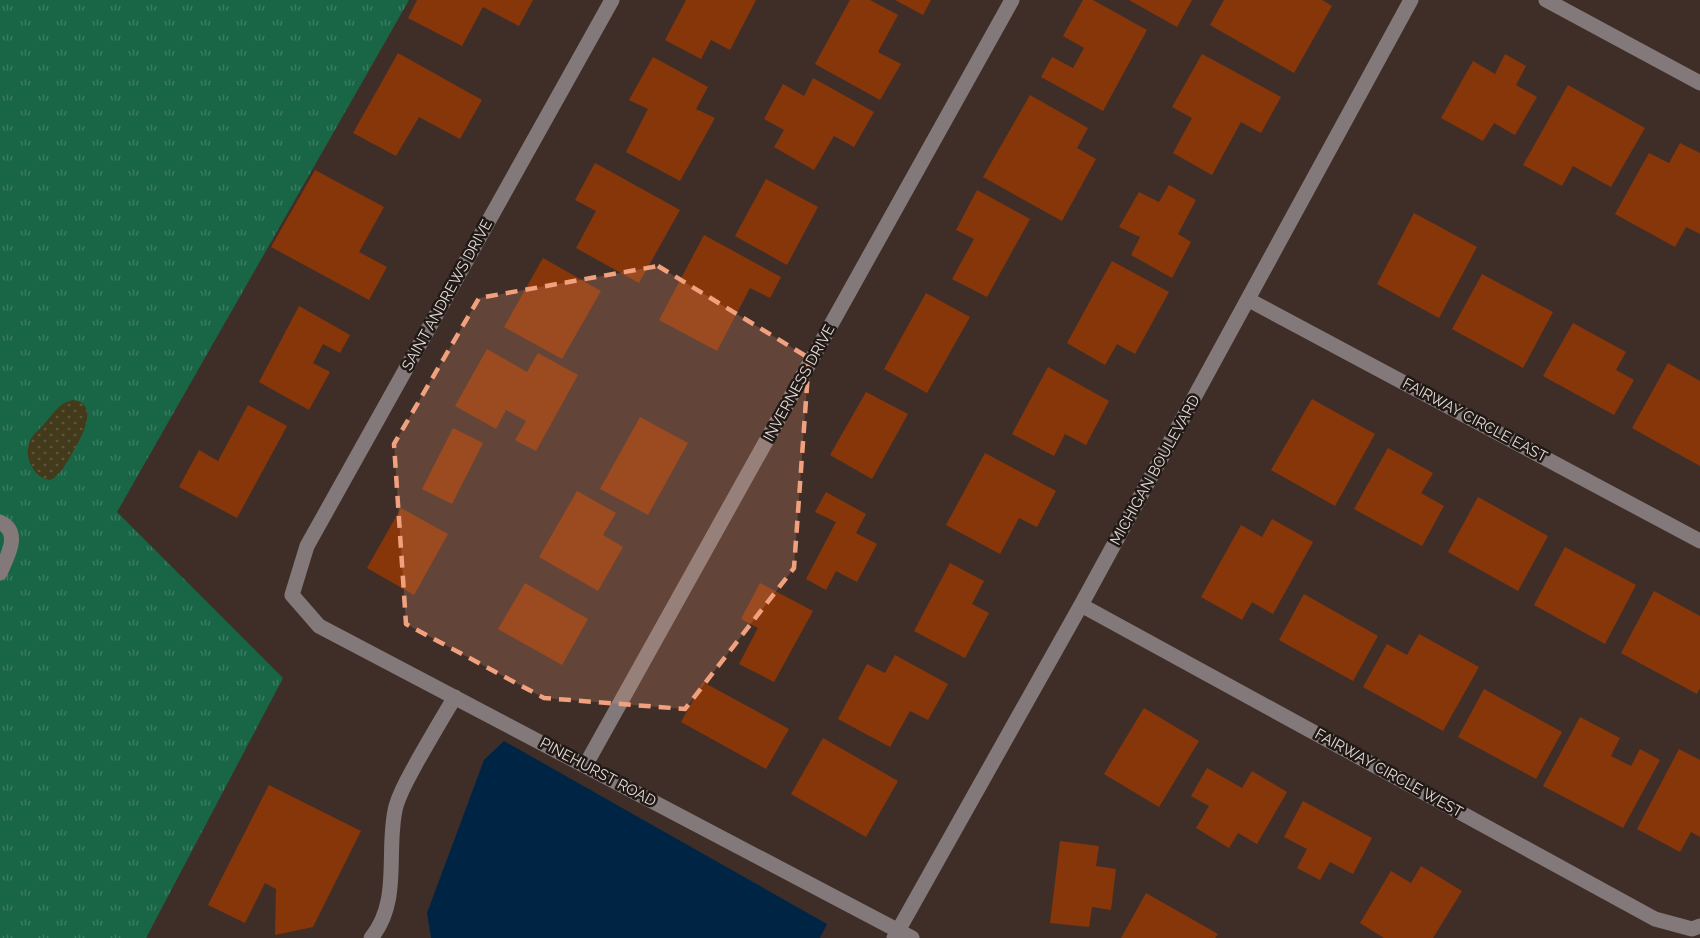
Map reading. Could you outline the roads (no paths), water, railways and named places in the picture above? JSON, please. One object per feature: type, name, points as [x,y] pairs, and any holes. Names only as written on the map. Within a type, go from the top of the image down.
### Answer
[{"type":"street","name":"SAINT ANDREWS DRIVE","points":[[292,595],[307,546],[612,0]]},
{"type":"street","name":"INVERNESS DRIVE","points":[[585,766],[1012,0]]},
{"type":"street","name":"MICHIGAN BOULEVARD","points":[[902,935],[1411,0]]},
{"type":"street","points":[[1546,0],[1700,82]]},
{"type":"street","name":"FAIRWAY CIRCLE EAST","points":[[1249,300],[1700,541]]},
{"type":"street","points":[[0,522],[7,526],[12,537],[11,546],[0,573]]},
{"type":"street","name":"PINEHURST ROAD","points":[[292,595],[319,626],[902,935]]},
{"type":"street","name":"FAIRWAY CIRCLE WEST","points":[[1081,605],[1655,919],[1692,929],[1700,926]]},
{"type":"street","points":[[371,938],[386,913],[389,895],[391,831],[397,803],[404,786],[455,697]]},
{"type":"water","points":[[504,741],[827,924],[820,938],[431,938],[427,913],[484,760]]}]
